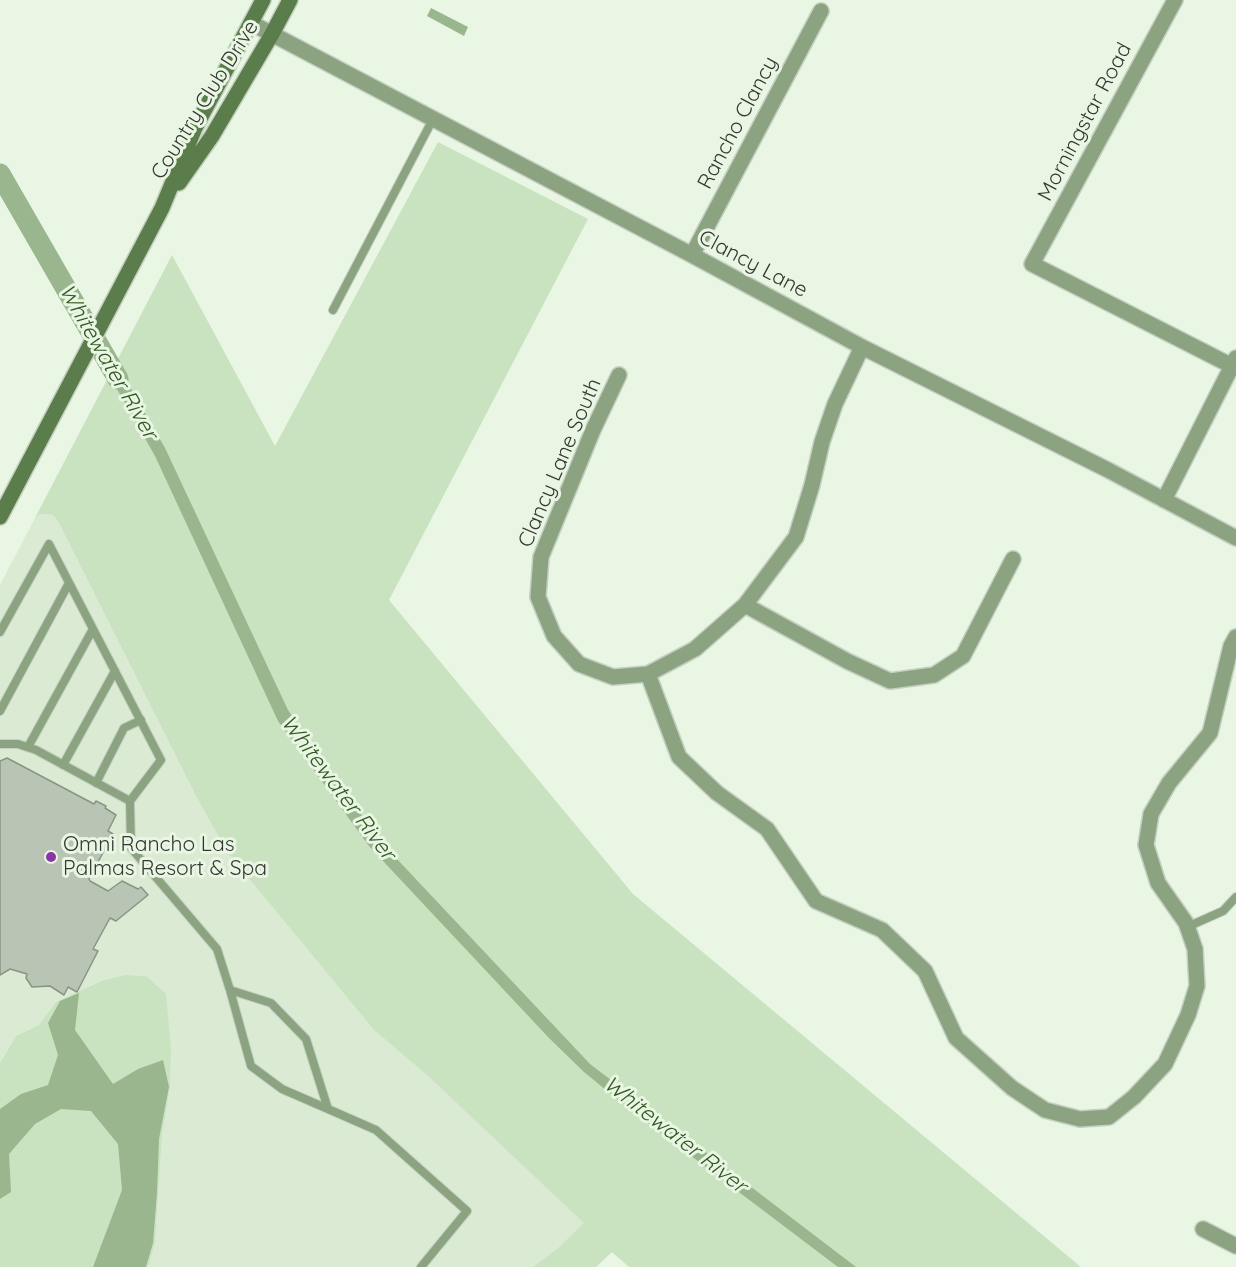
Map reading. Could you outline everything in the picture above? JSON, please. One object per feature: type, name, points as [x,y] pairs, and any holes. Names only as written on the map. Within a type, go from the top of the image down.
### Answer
[{"type":"main road","name":"Country Club Drive","points":[[162,208],[195,128],[263,0]]},
{"type":"main road","name":"Country Club Drive","points":[[162,208],[212,136],[290,0]]},
{"type":"main road","points":[[0,517],[162,208]]},
{"type":"street","name":"Morningstar Road","points":[[1175,0],[1032,264],[1235,364]]},
{"type":"street","name":"Rancho Clancy","points":[[692,255],[821,11]]},
{"type":"street","name":"Clancy Lane","points":[[251,23],[862,347],[1108,470],[1236,538]]},
{"type":"street","name":"Clancy Lane South","points":[[620,375],[593,430],[541,557],[538,597],[554,636],[579,664],[613,677],[648,674],[695,649],[745,605],[796,537],[835,404],[862,347]]},
{"type":"street","points":[[1164,500],[1235,364]]},
{"type":"street","points":[[745,605],[847,661],[890,681],[934,675],[963,656],[1013,559]]},
{"type":"street","points":[[648,674],[679,757],[717,793],[767,829],[816,901],[882,930],[926,971],[956,1038],[1012,1088],[1046,1110],[1080,1119],[1109,1117],[1134,1097],[1165,1064],[1188,1015],[1197,986],[1195,948],[1187,927],[1158,883],[1146,845],[1151,814],[1169,783],[1210,732],[1231,646],[1236,637]]},
{"type":"street","points":[[1203,1229],[1236,1246]]},
{"type":"lane","points":[[333,310],[433,119]]},
{"type":"lane","points":[[0,632],[49,544],[161,760],[130,801],[131,848],[217,949],[251,1066],[282,1089],[376,1130],[467,1211],[421,1267]]},
{"type":"lane","points":[[0,711],[69,583]]},
{"type":"lane","points":[[28,747],[93,629]]},
{"type":"lane","points":[[63,765],[115,671]]},
{"type":"lane","points":[[96,783],[124,729],[141,720]]},
{"type":"lane","points":[[0,744],[12,743],[28,747],[130,801]]},
{"type":"lane","points":[[1187,927],[1223,911],[1236,897]]},
{"type":"lane","points":[[230,990],[271,1003],[306,1039],[328,1109]]},
{"type":"shaded area","points":[[438,142],[588,219],[389,600],[633,894],[1081,1267],[629,1267],[612,1252],[596,1267],[533,1267],[558,1248],[584,1223],[428,1076],[374,1030],[228,853],[197,798],[58,521],[54,516],[48,514],[40,514],[35,518],[172,255],[275,446]]},
{"type":"shaded area","points":[[40,514],[54,516],[58,521],[197,798],[228,853],[374,1030],[428,1076],[585,1223],[533,1267],[148,1267],[155,1242],[162,1136],[170,1087],[171,1050],[146,976],[126,975],[104,980],[56,1002],[39,1025],[16,1036],[0,1063],[0,585],[35,518]]},
{"type":"shaded area","points":[[126,975],[146,976],[166,994],[171,1050],[170,1087],[162,1136],[155,1243],[148,1267],[0,1267],[0,1063],[16,1036],[39,1025],[56,1002],[104,980]]},
{"type":"water","points":[[431,8],[468,27],[464,36],[427,16]]},
{"type":"water","points":[[108,349],[165,448],[288,710],[379,840],[590,1064],[856,1267],[838,1267],[629,1109],[584,1072],[549,1038],[369,846],[278,721],[155,456],[101,361]]},
{"type":"water","points":[[79,993],[75,1030],[113,1084],[138,1069],[163,1060],[169,1087],[159,1139],[153,1243],[146,1267],[93,1267],[122,1190],[118,1144],[91,1111],[61,1109],[35,1124],[9,1154],[11,1192],[0,1199],[0,1109],[21,1094],[48,1085],[58,1055],[48,1023],[60,1001]]},
{"type":"building","name":"Omni Rancho Las Palmas Resort & Spa","points":[[7,758],[94,804],[96,801],[106,806],[105,808],[116,815],[108,831],[113,834],[89,879],[108,891],[122,881],[138,889],[141,887],[148,895],[116,921],[110,918],[93,949],[98,951],[77,992],[68,987],[64,995],[50,986],[32,987],[26,978],[27,974],[10,969],[0,975],[0,761]]},
{"type":"waterway","name":"Whitewater River","points":[[0,174],[118,379]]},
{"type":"place","name":"Omni Rancho Las Palmas Resort & Spa","points":[[51,857]]}]
